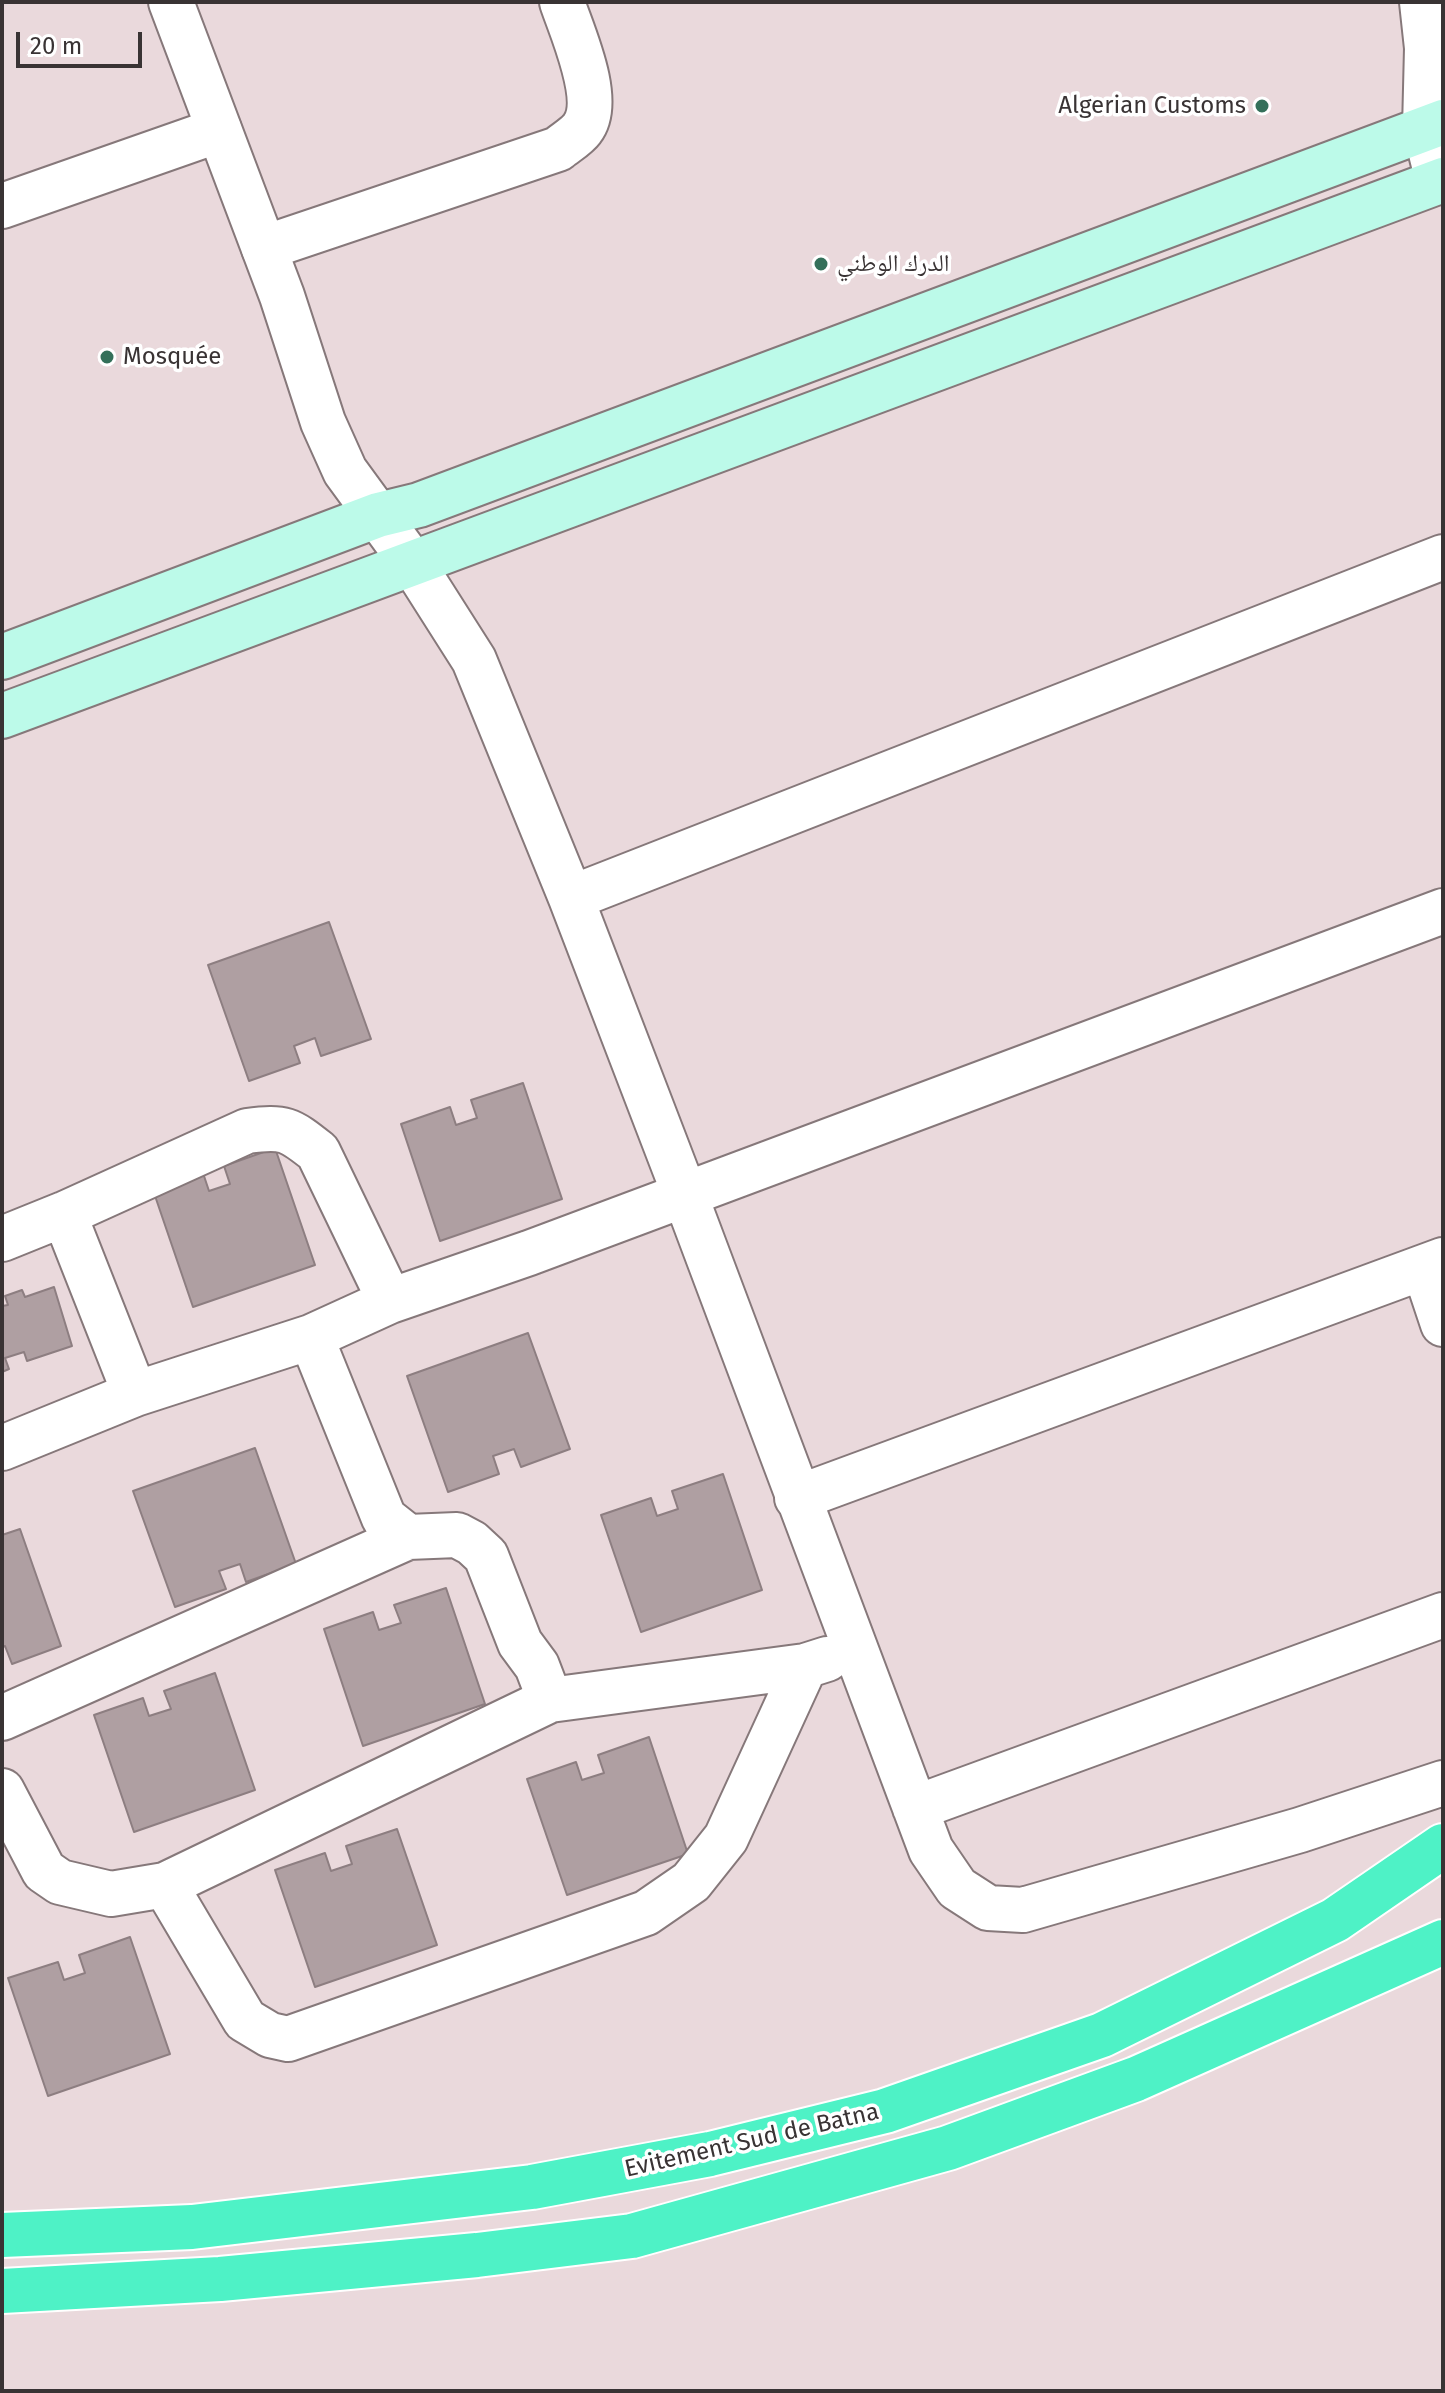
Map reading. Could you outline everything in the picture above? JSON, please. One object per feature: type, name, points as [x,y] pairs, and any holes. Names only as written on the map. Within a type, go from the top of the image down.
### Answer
[{"type":"highway","name":"Evitement Sud de Batna","points":[[2,2235],[192,2227],[532,2187],[710,2154],[885,2111],[1102,2035],[1335,1920],[1443,1846]]},
{"type":"highway","points":[[2,2291],[220,2279],[477,2255],[632,2236],[948,2148],[1136,2079],[1443,1942]]},
{"type":"main road","points":[[2,657],[378,515],[419,505],[1434,126]]},
{"type":"main road","points":[[2,716],[1440,180]]},
{"type":"street","points":[[171,2],[264,248],[323,422],[345,471],[413,564],[474,660],[571,898],[931,1850],[957,1888],[988,1908],[1023,1910],[1300,1830],[1443,1783]]},
{"type":"street","points":[[264,248],[558,149],[584,128],[590,101],[586,72],[562,2]]},
{"type":"street","points":[[1422,2],[1440,180]]},
{"type":"street","points":[[2,206],[219,130]]},
{"type":"street","points":[[571,898],[1443,557]]},
{"type":"street","points":[[2,1448],[135,1394],[311,1337],[390,1301],[685,1195],[1443,911]]},
{"type":"street","points":[[2,1239],[247,1131],[277,1127],[297,1135],[318,1152],[390,1301]]},
{"type":"street","points":[[64,1214],[135,1394]]},
{"type":"street","points":[[797,1498],[1434,1263],[1443,1324]]},
{"type":"street","points":[[311,1337],[384,1518],[408,1537]]},
{"type":"street","points":[[2,1718],[408,1537],[457,1535],[486,1556],[520,1643],[537,1666],[550,1700]]},
{"type":"street","points":[[915,1808],[1443,1615]]},
{"type":"street","points":[[2,1791],[44,1871],[60,1882],[111,1894],[165,1885],[550,1700],[805,1666],[856,1652]]},
{"type":"street","points":[[165,1885],[245,2020],[270,2035],[288,2039],[646,1913],[691,1882],[726,1838],[805,1666]]},
{"type":"building","points":[[329,922],[371,1039],[321,1056],[315,1038],[294,1046],[300,1063],[249,1081],[208,965]]},
{"type":"building","points":[[523,1083],[562,1199],[440,1241],[401,1124],[450,1107],[456,1125],[477,1118],[471,1100]]},
{"type":"building","points":[[275,1148],[315,1265],[193,1307],[153,1190],[203,1173],[209,1191],[230,1184],[224,1166]]},
{"type":"building","points":[[54,1287],[72,1346],[27,1361],[24,1352],[5,1358],[9,1369],[2,1372],[2,1306],[8,1305],[5,1296],[22,1290],[25,1297]]},
{"type":"building","points":[[528,1333],[570,1449],[521,1467],[514,1449],[493,1456],[499,1474],[448,1492],[407,1376]]},
{"type":"building","points":[[255,1448],[296,1564],[246,1582],[240,1564],[219,1571],[226,1589],[175,1607],[133,1491]]},
{"type":"building","points":[[723,1474],[762,1590],[641,1632],[601,1515],[651,1498],[657,1516],[678,1509],[672,1491]]},
{"type":"building","points":[[20,1529],[61,1646],[12,1664],[5,1646],[2,1647],[2,1535]]},
{"type":"building","points":[[446,1588],[485,1704],[363,1746],[324,1629],[373,1612],[379,1630],[401,1623],[394,1605]]},
{"type":"building","points":[[215,1673],[255,1790],[134,1832],[94,1715],[143,1698],[149,1716],[171,1709],[164,1691]]},
{"type":"building","points":[[649,1737],[688,1854],[567,1895],[527,1779],[576,1762],[582,1780],[604,1773],[598,1755]]},
{"type":"building","points":[[397,1829],[437,1945],[315,1987],[275,1870],[325,1853],[331,1871],[352,1864],[346,1846]]},
{"type":"building","points":[[130,1937],[170,2054],[48,2096],[8,1978],[58,1962],[64,1980],[85,1973],[79,1955]]},
{"type":"place","name":"Algerian Customs","points":[[1262,106]]},
{"type":"place","name":"الدرك الوطني","points":[[821,264]]},
{"type":"place","name":"Mosquée","points":[[107,357]]}]
